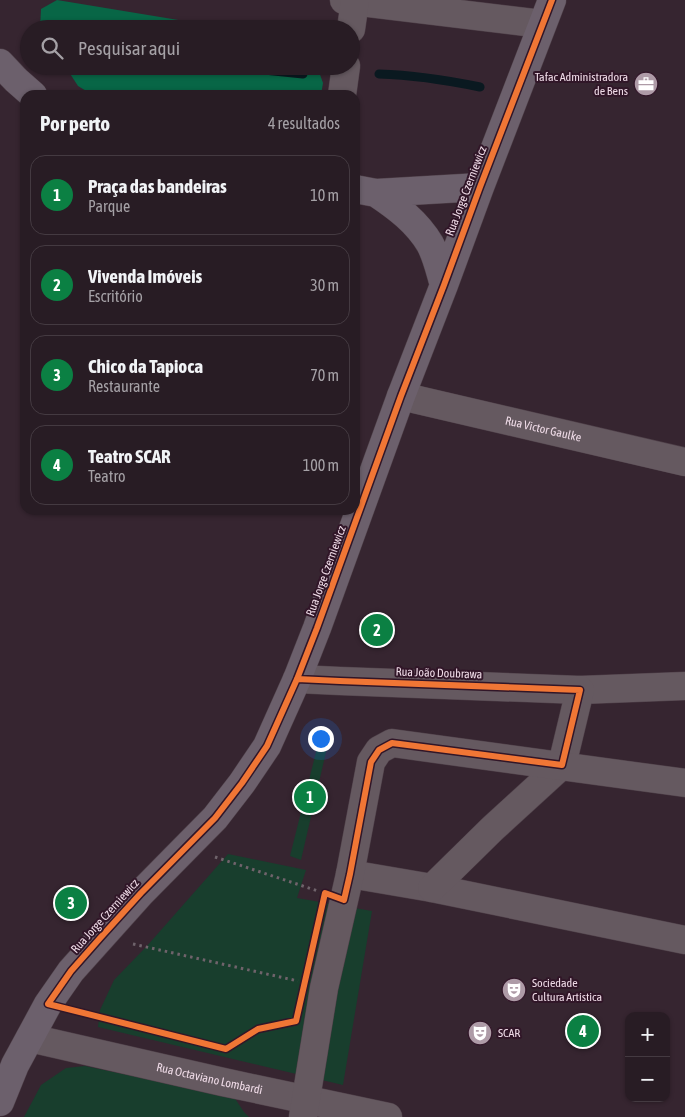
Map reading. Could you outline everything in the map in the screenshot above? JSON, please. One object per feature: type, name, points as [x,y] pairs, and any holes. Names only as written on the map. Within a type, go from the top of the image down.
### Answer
[{"type":"main road","name":"Rua Jorge Czerniewicz","points":[[360,511],[401,396],[547,12]]},
{"type":"main road","points":[[0,63],[27,90]]},
{"type":"main road","points":[[365,191],[480,187]]},
{"type":"main road","points":[[365,191],[400,210],[416,225],[430,244],[444,285]]},
{"type":"main road","name":"Rua Jorge Czerniewicz","points":[[0,1102],[15,1066],[48,1004],[71,971],[100,937],[215,818],[242,784],[267,746],[318,628],[358,515]]},
{"type":"street","points":[[350,20],[349,1],[547,12]]},
{"type":"street","points":[[343,90],[345,75]]},
{"type":"street","name":"Rua Victor Gaulke","points":[[401,396],[685,462]]},
{"type":"street","name":"Rua João Doubrawa","points":[[297,679],[580,690],[685,686]]},
{"type":"street","points":[[432,888],[492,829],[562,765],[580,690]]},
{"type":"street","points":[[304,1108],[324,988],[350,874],[370,762],[378,750],[392,743],[685,783]]},
{"type":"street","points":[[350,874],[432,888],[685,940]]},
{"type":"street","name":"Rua Octaviano Lombardi","points":[[30,1038],[304,1108],[388,1117]]},
{"type":"path","points":[[186,847],[325,893]]},
{"type":"path","points":[[100,937],[324,988]]},
{"type":"path","points":[[48,1004],[226,1049],[258,1028],[296,1021]]},
{"type":"green space","points":[[57,0],[178,20],[40,20],[41,9]]},
{"type":"green space","points":[[71,75],[320,75],[323,83],[322,90],[85,90],[78,86]]},
{"type":"green space","points":[[320,736],[329,739],[301,860],[290,856]]},
{"type":"green space","points":[[228,854],[306,870],[297,898],[372,911],[343,1085],[98,1027],[100,1010],[114,980],[146,947]]},
{"type":"green space","points":[[85,1066],[234,1097],[249,1117],[24,1117],[41,1085],[66,1068]]},
{"type":"waterway","points":[[379,74],[430,78],[480,87]]},
{"type":"cycle path","points":[[360,509],[401,396],[552,0]]},
{"type":"cycle path","points":[[297,679],[358,515]]},
{"type":"cycle path","points":[[297,679],[580,690],[562,765],[392,743],[379,750],[371,762],[344,900],[325,893],[296,1021],[258,1029],[226,1049],[48,1004],[71,971],[141,893],[215,818],[242,783],[267,746],[297,679]]},
{"type":"place","name":"Tafac Administradora de Bens","points":[[646,84]]},
{"type":"place","name":"Vivenda Imóveis","points":[[377,630]]},
{"type":"place","name":"Praça das bandeiras","points":[[310,797]]},
{"type":"place","name":"Chico da Tapioca","points":[[71,903]]},
{"type":"place","name":"Sociedade Cultura Artística","points":[[514,990]]},
{"type":"place","name":"Teatro SCAR","points":[[583,1031]]},
{"type":"place","name":"SCAR","points":[[480,1033]]}]
